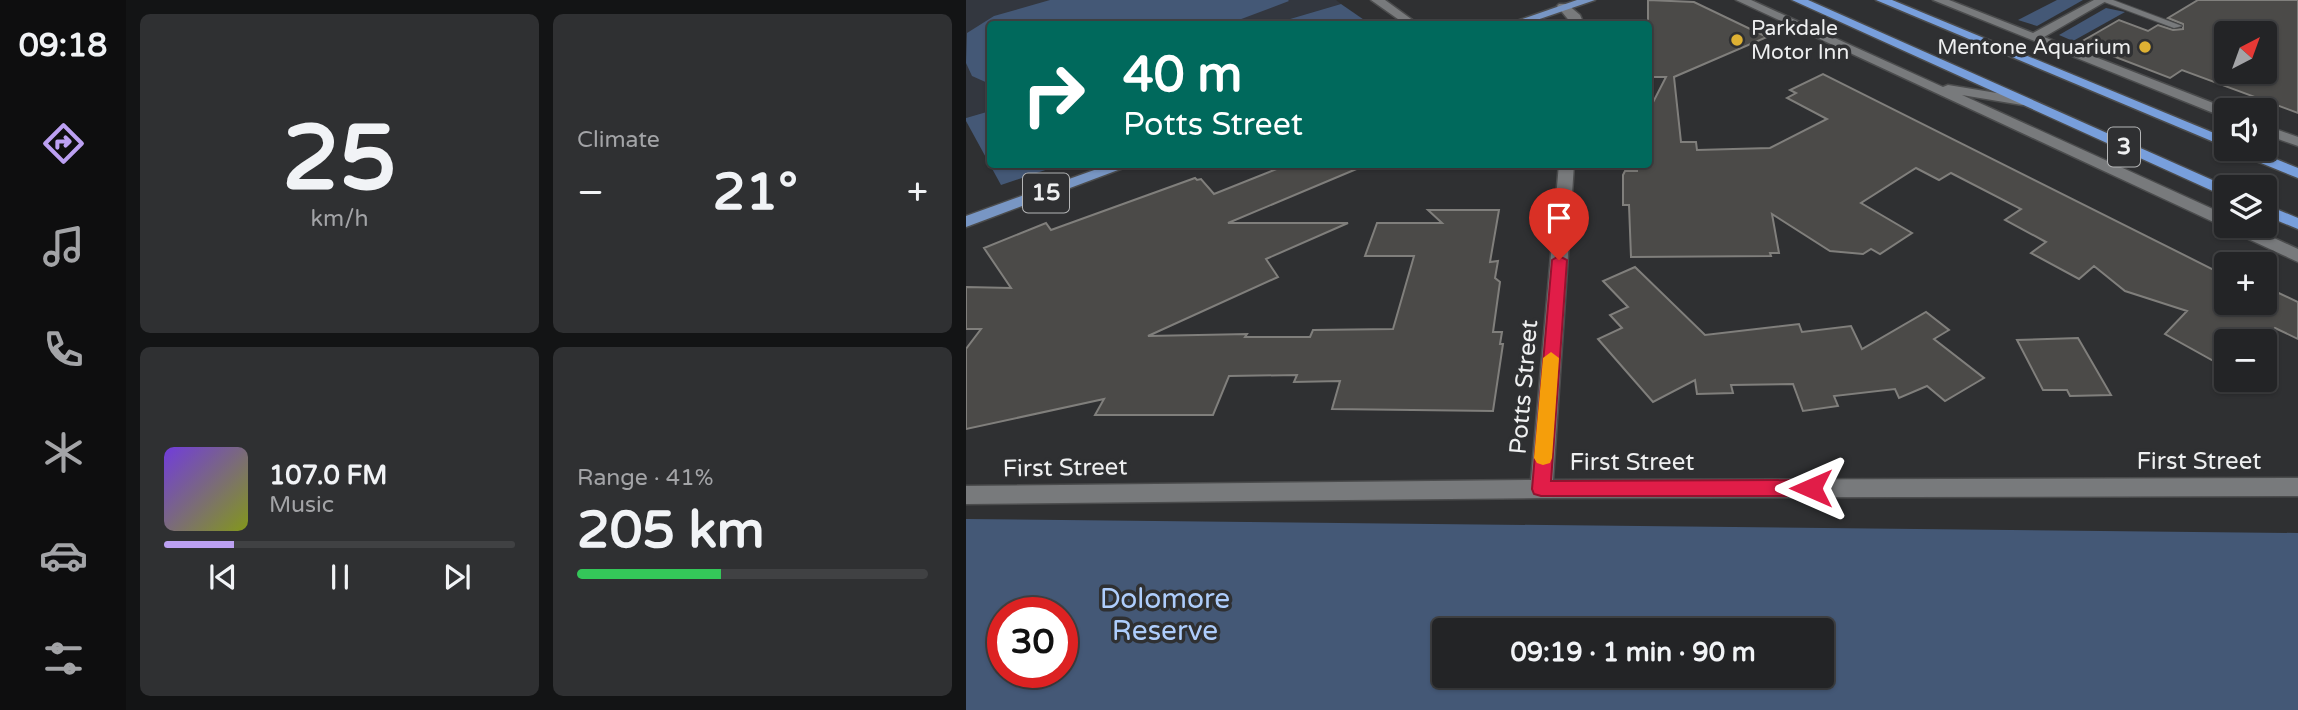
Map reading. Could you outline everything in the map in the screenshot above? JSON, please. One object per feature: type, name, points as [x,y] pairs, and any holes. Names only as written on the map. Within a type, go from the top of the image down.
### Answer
[{"type":"highway","name":"3","points":[[1882,0],[2214,138]]},
{"type":"highway","name":"3","points":[[1799,1],[2214,187]]},
{"type":"highway","points":[[2268,161],[2298,173]]},
{"type":"highway","points":[[2277,215],[2298,224]]},
{"type":"main road","points":[[1522,21],[1568,3],[1590,0]]},
{"type":"main road","name":"15","points":[[966,222],[1115,168]]},
{"type":"street","points":[[1377,0],[1408,21]]},
{"type":"street","points":[[1742,0],[2214,216]]},
{"type":"street","points":[[1939,0],[2214,108]]},
{"type":"street","points":[[2035,37],[2103,0]]},
{"type":"street","points":[[1568,3],[1577,21]]},
{"type":"street","points":[[1920,83],[2022,101]]},
{"type":"street","points":[[2277,134],[2298,142]]},
{"type":"street","name":"Potts Street","points":[[1541,489],[1567,168]]},
{"type":"street","points":[[2260,238],[2298,256]]},
{"type":"street","name":"First Street","points":[[966,495],[1541,489],[2298,487]]},
{"type":"lane","points":[[2103,0],[2177,26]]},
{"type":"shaded area","points":[[966,0],[1336,0],[1341,4],[1283,21],[987,21],[987,112],[966,118]]},
{"type":"green space","points":[[1050,0],[1289,1],[1236,21],[987,21],[987,83],[972,76],[966,63],[967,33],[994,16]]},
{"type":"green space","points":[[2057,0],[2083,0],[2037,26],[2018,20]]},
{"type":"green space","points":[[1341,4],[1366,21],[1283,21]]},
{"type":"green space","points":[[2106,8],[2125,12],[2073,41],[2059,35]]},
{"type":"green space","points":[[987,112],[987,159],[966,121],[966,118]]},
{"type":"green space","points":[[992,168],[1051,168],[1001,185]]},
{"type":"green space","name":"Dolomore Reserve","points":[[966,519],[2298,533],[2298,710],[966,710]]},
{"type":"building","points":[[1648,0],[1694,2],[1767,37],[1674,77],[1681,142],[1696,142],[1697,150],[1770,148],[1827,119],[1787,98],[1796,93],[1790,90],[1823,74],[2214,270],[2214,315],[2277,315],[2277,292],[2298,302],[2298,339],[2275,328],[2214,329],[2214,361],[2165,334],[2187,311],[2125,291],[2094,266],[2079,279],[2031,253],[2046,242],[2005,220],[2021,209],[1951,173],[1939,180],[1916,168],[1861,203],[1912,233],[1880,254],[1871,249],[1863,254],[1830,251],[1772,214],[1779,253],[1770,253],[1771,256],[1631,257],[1629,205],[1623,205],[1623,175],[1625,171],[1637,171],[1637,168],[1652,168],[1652,104],[1666,77],[1652,77],[1652,21],[1648,21]]},
{"type":"building","points":[[2198,0],[2298,0],[2298,113],[2277,105],[2277,98],[2258,98],[2220,84],[2277,84],[2277,21],[2214,21],[2214,82],[2182,70],[2170,78],[2079,43],[2119,20],[2148,31],[2158,25],[2173,30],[2183,29],[2183,24],[2168,18]]},
{"type":"building","points":[[1279,168],[1359,168],[1228,223],[1348,223],[1266,259],[1278,277],[1148,336],[1247,334],[1245,337],[1310,337],[1313,330],[1393,329],[1414,256],[1365,256],[1377,223],[1442,223],[1428,210],[1499,210],[1490,262],[1498,261],[1495,278],[1500,282],[1493,332],[1502,332],[1500,344],[1503,344],[1493,411],[1332,409],[1340,381],[1294,382],[1297,375],[1229,376],[1213,415],[1095,415],[1104,399],[966,429],[966,349],[981,329],[966,329],[966,287],[1011,288],[984,248],[1046,223],[1051,230],[1195,178],[1201,179],[1214,194]]},
{"type":"building","points":[[1635,267],[1705,335],[1799,324],[1802,332],[1851,326],[1862,349],[1926,312],[1949,330],[1934,339],[1984,378],[1945,401],[1927,386],[1899,398],[1895,389],[1834,396],[1838,406],[1803,411],[1793,384],[1731,385],[1733,393],[1697,394],[1695,380],[1653,402],[1598,339],[1622,328],[1610,315],[1628,307],[1603,281]]},
{"type":"building","points":[[2078,338],[2111,395],[2070,396],[2067,390],[2043,390],[2017,340]]},
{"type":"slow traffic","points":[[1543,458],[1551,358]]},
{"type":"place","name":"Parkdale Motor Inn","points":[[1737,40]]},
{"type":"place","name":"Mentone Aquarium","points":[[2145,47]]},
{"type":"route","points":[[1559,260],[1541,489],[1811,488]]}]
